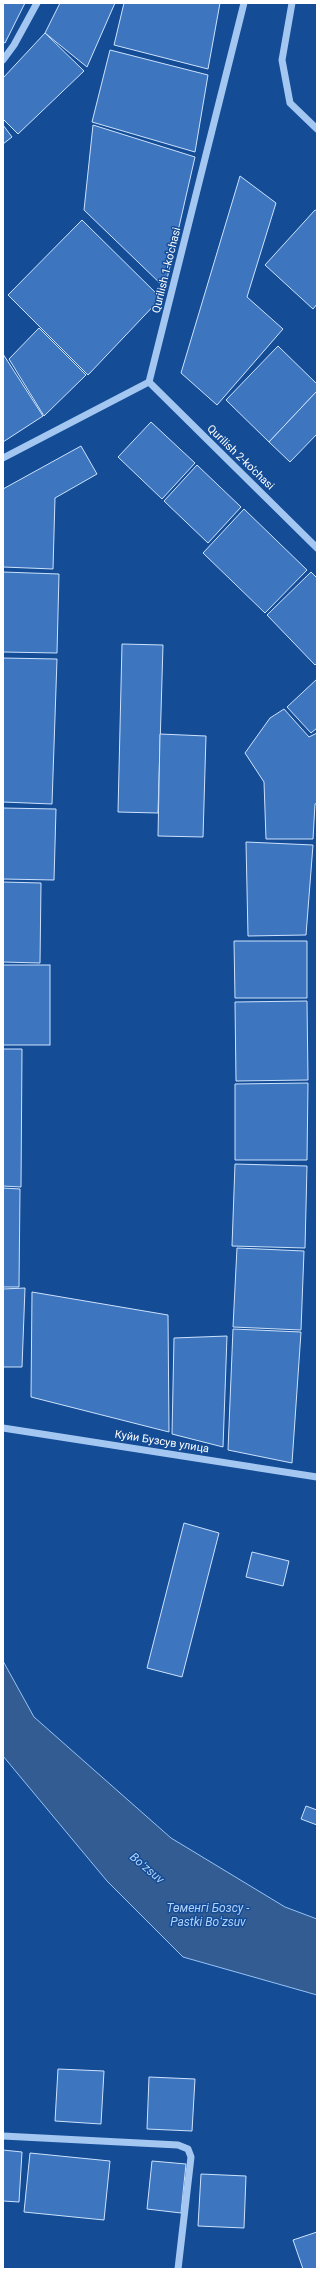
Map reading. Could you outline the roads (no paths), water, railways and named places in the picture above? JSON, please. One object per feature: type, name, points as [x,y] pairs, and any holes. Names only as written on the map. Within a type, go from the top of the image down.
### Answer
[{"type":"street","points":[[3,60],[14,45],[37,3]]},
{"type":"street","name":"Qurilish 1-ko'chasi","points":[[149,382],[244,3]]},
{"type":"street","points":[[292,3],[282,60],[290,103],[317,129]]},
{"type":"street","points":[[3,458],[149,382]]},
{"type":"street","name":"Qurilish 2-ko'chasi","points":[[149,382],[317,548]]},
{"type":"street","name":"Куйи Бузсув улица","points":[[3,1428],[317,1477]]},
{"type":"street","points":[[3,2136],[178,2145],[188,2149],[190,2157],[178,2269]]},
{"type":"water","name":"Төменгі Бозсу - Pastki Boʻzsuv","points":[[3,1661],[34,1717],[171,1838],[285,1907],[317,1919],[317,1995],[183,1957],[107,1881],[3,1756]]},
{"type":"water label","name":"Boʻzsuv","points":[[147,1868]]}]
